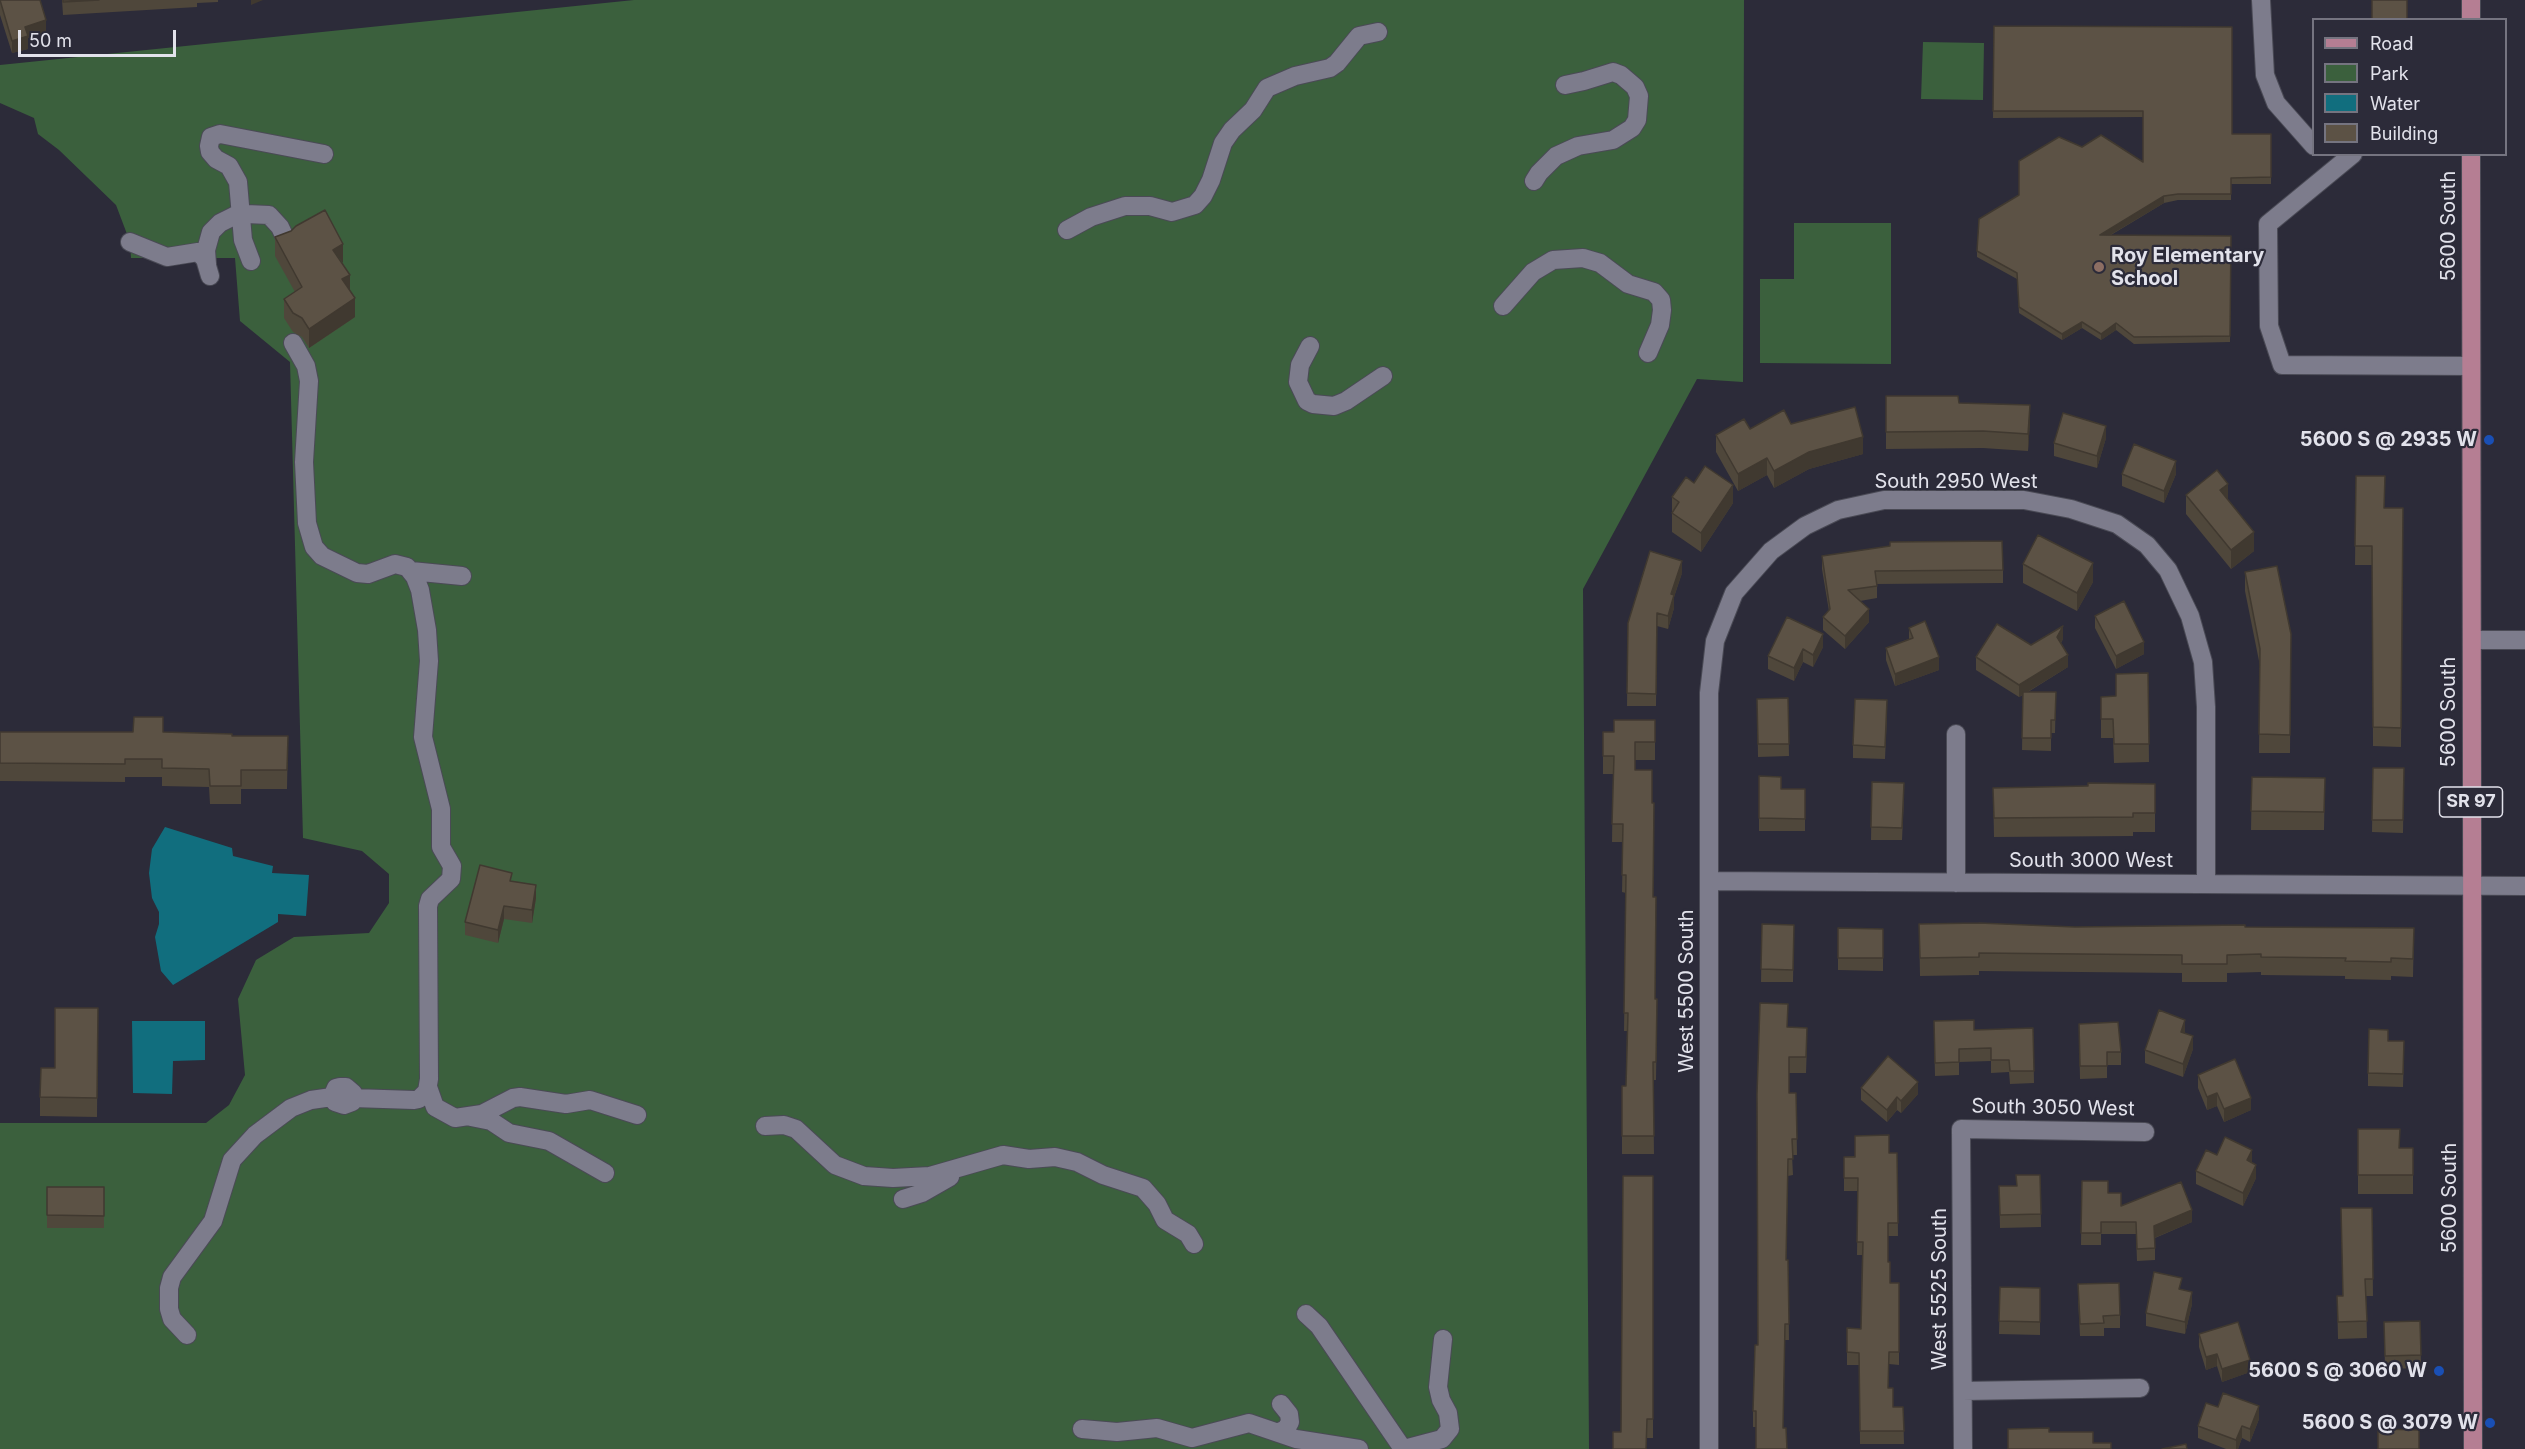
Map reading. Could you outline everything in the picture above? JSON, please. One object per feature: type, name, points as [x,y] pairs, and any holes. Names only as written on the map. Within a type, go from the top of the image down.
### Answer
[{"type":"main road","points":[[2471,0],[2471,18]]},
{"type":"main road","name":"5600 South","points":[[2471,156],[2473,1449]]},
{"type":"street","points":[[2260,0],[2265,75],[2276,103],[2312,145]]},
{"type":"street","points":[[1067,230],[1091,217],[1125,206],[1150,206],[1172,212],[1195,205],[1203,196],[1211,180],[1223,143],[1232,130],[1250,115],[1267,88],[1295,76],[1330,68],[1337,63],[1359,36],[1378,32]]},
{"type":"street","points":[[1534,181],[1556,156],[1578,146],[1613,140],[1632,128],[1637,120],[1639,96],[1635,87],[1621,75],[1613,72],[1565,85]]},
{"type":"street","points":[[251,261],[243,240],[236,175],[229,166],[216,159],[210,152],[211,137],[220,134],[324,154]]},
{"type":"street","points":[[2322,156],[2333,171]]},
{"type":"street","points":[[2351,156],[2268,224],[2269,326],[2282,365],[2471,366]]},
{"type":"street","points":[[130,242],[167,257],[198,252],[209,270],[206,250],[211,232],[226,219],[242,214],[270,215],[280,227],[286,240]]},
{"type":"street","points":[[1503,306],[1533,272],[1553,260],[1573,257],[1591,260],[1607,267],[1628,284],[1650,289],[1658,296],[1662,306],[1662,317],[1648,353]]},
{"type":"street","points":[[292,343],[306,366],[309,381],[304,462],[307,523],[314,547],[322,556],[357,573],[368,574],[395,564],[407,567],[420,590],[434,638],[423,737],[441,809],[441,847],[452,866],[451,879],[430,899],[428,906],[428,1087],[435,1107]]},
{"type":"street","points":[[1310,346],[1300,365],[1298,382],[1302,393],[1313,405],[1334,406],[1346,401],[1383,376]]},
{"type":"street","name":"South 2950 West","points":[[1771,551],[1805,526],[1838,510],[1884,500],[2024,500],[2071,509],[2117,524],[2147,545],[2168,570],[2190,616],[2203,662],[2206,707],[2206,884]]},
{"type":"street","name":"West 5500 South","points":[[1709,1449],[1709,693],[1715,641],[1734,593],[1771,551]]},
{"type":"street","points":[[411,571],[462,576]]},
{"type":"street","points":[[2472,640],[2525,640]]},
{"type":"street","points":[[1956,734],[1956,883]]},
{"type":"street","name":"South 3000 West","points":[[1709,881],[2525,886]]},
{"type":"street","points":[[187,1335],[172,1319],[169,1309],[169,1288],[172,1276],[213,1221],[232,1160],[255,1135],[291,1108],[311,1100],[332,1097],[336,1088],[346,1087],[353,1093],[353,1098],[426,1102],[440,1112],[455,1118],[491,1116],[513,1098],[520,1097],[566,1104],[590,1100],[637,1115]]},
{"type":"street","points":[[414,1100],[423,1095],[428,1087]]},
{"type":"street","points":[[491,1116],[509,1133],[549,1141],[605,1173]]},
{"type":"street","points":[[765,1126],[784,1125],[796,1130],[827,1159],[854,1174],[922,1184]]},
{"type":"street","name":"South 3050 West","points":[[1961,1130],[2145,1132]]},
{"type":"street","name":"West 5525 South","points":[[1961,1130],[1964,1449]]},
{"type":"street","points":[[903,1199],[922,1184],[989,1157],[1003,1155],[1029,1159],[1060,1158],[1077,1162],[1103,1175],[1143,1188],[1157,1204],[1165,1220],[1188,1234],[1194,1244]]},
{"type":"street","points":[[1306,1314],[1319,1326],[1404,1449],[1442,1439],[1450,1429],[1438,1387],[1443,1339]]},
{"type":"street","points":[[1963,1390],[2140,1388]]},
{"type":"street","points":[[1279,1432],[1286,1429],[1290,1422],[1289,1414],[1281,1404]]},
{"type":"street","points":[[1082,1429],[1117,1432],[1157,1428],[1191,1438],[1249,1423],[1296,1438],[1359,1449]]},
{"type":"green space","points":[[634,0],[1744,0],[1743,382],[1697,379],[1583,589],[1589,1449],[0,1449],[0,1123],[206,1123],[229,1105],[245,1075],[238,999],[256,960],[294,937],[369,933],[389,903],[389,874],[362,851],[303,838],[290,362],[240,321],[235,258],[131,258],[130,242],[116,205],[59,150],[38,134],[34,118],[0,103],[0,65]]},
{"type":"green space","points":[[1923,42],[1984,43],[1983,100],[1921,99]]},
{"type":"green space","points":[[1794,223],[1891,223],[1891,364],[1760,363],[1760,279],[1794,279]]},
{"type":"water","points":[[165,827],[232,848],[233,856],[273,866],[272,873],[309,875],[306,916],[278,914],[278,922],[173,985],[161,971],[155,937],[159,924],[159,912],[152,898],[149,873],[152,849]]},
{"type":"water","points":[[132,1021],[205,1021],[205,1060],[173,1061],[172,1094],[133,1093]]},
{"type":"building","points":[[0,0],[40,0],[46,20],[25,27],[28,36],[12,41]]},
{"type":"building","points":[[63,0],[99,0],[63,2]]},
{"type":"building","points":[[2372,0],[2407,0],[2407,18],[2372,18]]},
{"type":"building","points":[[1994,26],[2232,27],[2232,134],[2271,134],[2271,177],[2231,178],[2231,194],[2164,196],[2100,235],[2231,236],[2230,336],[2134,337],[2116,323],[2101,334],[2082,322],[2062,334],[2019,307],[2017,273],[1977,251],[1979,219],[2019,195],[2019,161],[2059,137],[2082,147],[2101,135],[2143,162],[2143,111],[1993,111]]},
{"type":"building","points":[[325,210],[343,244],[333,250],[350,275],[342,279],[355,298],[309,329],[302,318],[293,313],[284,299],[302,287],[275,237],[291,231]]},
{"type":"building","points":[[1886,396],[1958,396],[1959,403],[2030,405],[2028,434],[1983,431],[1886,432]]},
{"type":"building","points":[[1855,407],[1863,437],[1809,452],[1774,471],[1767,458],[1738,474],[1716,435],[1744,419],[1750,429],[1784,410],[1791,424]]},
{"type":"building","points":[[2063,413],[2106,426],[2097,456],[2054,443]]},
{"type":"building","points":[[2134,444],[2176,461],[2164,491],[2122,474]]},
{"type":"building","points":[[1705,466],[1733,485],[1701,533],[1672,513],[1679,502],[1672,497],[1686,477],[1694,483]]},
{"type":"building","points":[[2217,470],[2228,484],[2220,490],[2254,532],[2231,550],[2186,495]]},
{"type":"building","points":[[2356,476],[2385,476],[2384,508],[2403,508],[2401,728],[2373,727],[2372,546],[2355,546]]},
{"type":"building","points":[[2038,535],[2093,563],[2077,593],[2023,564]]},
{"type":"building","points":[[2002,541],[2003,570],[1875,571],[1877,586],[1848,590],[1869,609],[1845,636],[1823,617],[1830,609],[1822,556],[1890,546],[1890,542]]},
{"type":"building","points":[[1650,551],[1682,561],[1671,594],[1674,595],[1668,616],[1657,613],[1656,694],[1627,693],[1628,623]]},
{"type":"building","points":[[2277,566],[2291,634],[2290,735],[2259,734],[2260,649],[2245,572]]},
{"type":"building","points":[[2124,601],[2144,642],[2116,656],[2095,616]]},
{"type":"building","points":[[1787,617],[1823,634],[1813,655],[1803,649],[1794,668],[1768,656]]},
{"type":"building","points":[[1925,621],[1939,657],[1895,674],[1886,648],[1913,638],[1909,628]]},
{"type":"building","points":[[1997,624],[2031,645],[2063,626],[2057,637],[2068,655],[2019,685],[1976,657]]},
{"type":"building","points":[[2148,673],[2149,744],[2114,744],[2113,719],[2101,719],[2101,697],[2116,696],[2116,674]]},
{"type":"building","points":[[2023,692],[2056,692],[2055,720],[2051,720],[2051,738],[2022,738]]},
{"type":"building","points":[[1788,698],[1789,744],[1758,744],[1757,699]]},
{"type":"building","points":[[1855,699],[1887,700],[1885,747],[1853,745]]},
{"type":"building","points":[[134,717],[163,717],[163,732],[288,736],[287,770],[241,770],[241,786],[210,786],[209,769],[162,768],[162,759],[125,759],[125,764],[0,763],[0,732],[133,732]]},
{"type":"building","points":[[1614,720],[1655,720],[1655,742],[1635,742],[1635,770],[1652,770],[1652,803],[1654,803],[1653,897],[1656,897],[1655,999],[1657,999],[1656,1062],[1653,1062],[1654,1136],[1622,1136],[1622,1086],[1626,1086],[1628,1013],[1624,1013],[1626,875],[1622,875],[1623,824],[1612,824],[1614,756],[1603,756],[1603,732],[1614,732]]},
{"type":"building","points":[[2373,768],[2404,768],[2403,820],[2372,820]]},
{"type":"building","points":[[1759,776],[1781,777],[1781,789],[1805,789],[1805,819],[1759,818]]},
{"type":"building","points":[[2252,777],[2325,778],[2324,812],[2251,811]]},
{"type":"building","points":[[1872,782],[1904,783],[1902,828],[1871,827]]},
{"type":"building","points":[[2088,783],[2155,784],[2155,813],[2133,813],[2133,817],[1994,818],[1993,788],[2088,786]]},
{"type":"building","points":[[480,865],[512,873],[510,881],[536,885],[532,910],[504,906],[498,930],[465,922]]},
{"type":"building","points":[[1979,923],[2075,927],[2245,925],[2245,927],[2414,928],[2413,959],[2391,958],[2391,962],[2345,961],[2346,958],[2261,957],[2261,954],[2227,955],[2227,964],[2182,964],[2182,955],[1979,953],[1979,957],[1920,958],[1919,924]]},
{"type":"building","points":[[1762,924],[1794,925],[1793,970],[1761,969]]},
{"type":"building","points":[[1838,928],[1883,929],[1883,958],[1838,958]]},
{"type":"building","points":[[1760,1003],[1788,1004],[1787,1027],[1807,1028],[1806,1057],[1789,1057],[1789,1093],[1796,1093],[1797,1139],[1792,1139],[1793,1159],[1788,1159],[1786,1260],[1788,1260],[1789,1324],[1785,1324],[1783,1428],[1786,1428],[1787,1449],[1756,1449],[1756,1411],[1753,1411],[1755,1345],[1758,1345],[1757,1094]]},
{"type":"building","points":[[55,1008],[98,1008],[97,1098],[40,1097],[41,1068],[55,1068]]},
{"type":"building","points":[[2159,1010],[2185,1020],[2181,1032],[2193,1036],[2183,1064],[2145,1050]]},
{"type":"building","points":[[1974,1020],[1974,1030],[2033,1028],[2034,1071],[2010,1071],[2009,1060],[1991,1060],[1991,1048],[1959,1049],[1959,1062],[1935,1063],[1934,1021]]},
{"type":"building","points":[[2118,1022],[2121,1052],[2107,1052],[2107,1066],[2080,1066],[2079,1024]]},
{"type":"building","points":[[2369,1029],[2388,1030],[2388,1041],[2404,1041],[2403,1074],[2368,1073]]},
{"type":"building","points":[[1888,1056],[1918,1082],[1901,1101],[1897,1097],[1887,1110],[1861,1088]]},
{"type":"building","points":[[2235,1059],[2251,1098],[2224,1109],[2217,1093],[2207,1097],[2198,1075]]},
{"type":"building","points":[[2358,1129],[2400,1129],[2399,1148],[2413,1148],[2413,1175],[2358,1175]]},
{"type":"building","points":[[1889,1135],[1889,1153],[1897,1153],[1898,1223],[1888,1223],[1888,1262],[1890,1262],[1890,1283],[1899,1283],[1899,1352],[1889,1352],[1888,1388],[1893,1388],[1893,1407],[1903,1407],[1904,1431],[1860,1431],[1859,1353],[1847,1352],[1847,1328],[1861,1329],[1863,1242],[1857,1242],[1858,1178],[1844,1178],[1844,1157],[1855,1157],[1855,1136]]},
{"type":"building","points":[[2225,1137],[2252,1150],[2247,1160],[2256,1165],[2243,1193],[2196,1171],[2206,1150],[2217,1155]]},
{"type":"building","points":[[2016,1175],[2040,1175],[2041,1214],[2000,1215],[1999,1186],[2017,1186]]},
{"type":"building","points":[[1623,1176],[1653,1176],[1653,1419],[1647,1419],[1646,1449],[1613,1449],[1613,1432],[1621,1432]]},
{"type":"building","points":[[2082,1181],[2108,1181],[2108,1193],[2121,1193],[2121,1206],[2181,1182],[2192,1210],[2154,1226],[2155,1248],[2137,1249],[2136,1222],[2101,1222],[2101,1233],[2081,1233]]},
{"type":"building","points":[[47,1187],[104,1187],[104,1216],[47,1215]]},
{"type":"building","points":[[2341,1208],[2372,1208],[2373,1279],[2365,1279],[2367,1321],[2338,1322],[2337,1296],[2343,1296]]},
{"type":"building","points":[[2154,1272],[2182,1278],[2179,1289],[2192,1292],[2185,1322],[2146,1313]]},
{"type":"building","points":[[2119,1283],[2120,1315],[2103,1316],[2104,1323],[2080,1324],[2078,1284]]},
{"type":"building","points":[[2000,1287],[2040,1288],[2040,1322],[1999,1321]]},
{"type":"building","points":[[2420,1321],[2421,1355],[2385,1356],[2384,1322]]},
{"type":"building","points":[[2238,1322],[2250,1360],[2222,1369],[2217,1354],[2206,1357],[2199,1334]]},
{"type":"building","points":[[2223,1393],[2259,1406],[2250,1429],[2242,1426],[2236,1440],[2198,1426],[2206,1403],[2218,1407]]},
{"type":"building","points":[[2049,1428],[2049,1432],[2093,1432],[2093,1443],[2111,1443],[2111,1449],[2008,1449],[2008,1429]]},
{"type":"building","points":[[2378,1429],[2419,1430],[2419,1449],[2378,1449]]},
{"type":"building","points":[[2186,1444],[2187,1449],[2162,1449]]},
{"type":"place","name":"Roy Elementary School","points":[[2099,267]]},
{"type":"place","name":"5600 S @ 2935 W","points":[[2489,440]]},
{"type":"place","name":"5600 S @ 3060 W","points":[[2439,1371]]},
{"type":"place","name":"5600 S @ 3079 W","points":[[2490,1423]]}]
